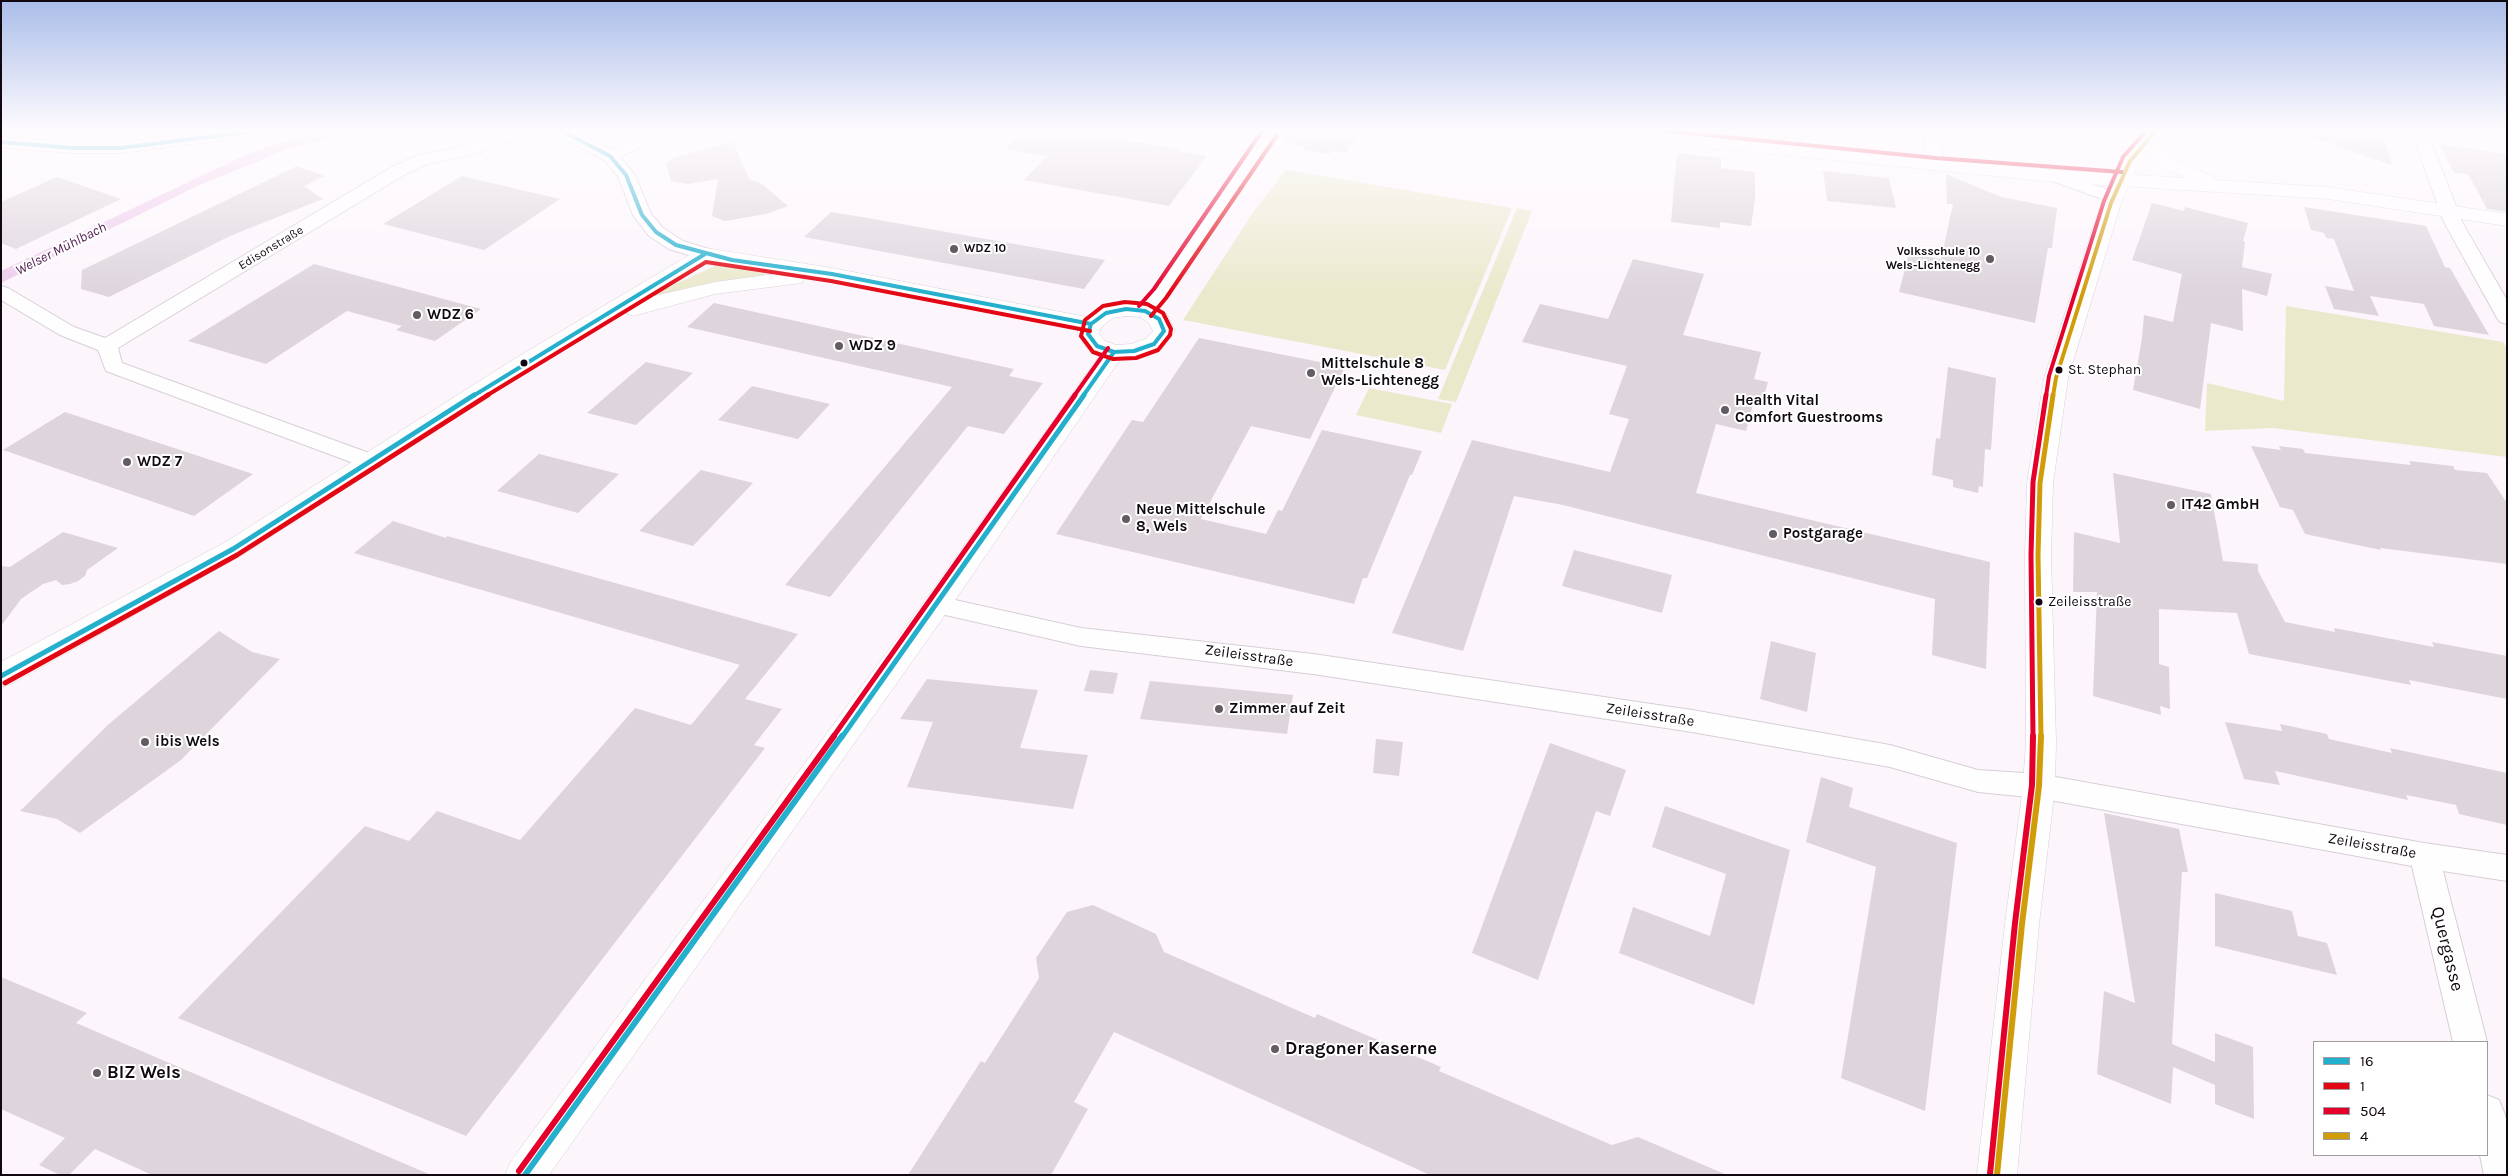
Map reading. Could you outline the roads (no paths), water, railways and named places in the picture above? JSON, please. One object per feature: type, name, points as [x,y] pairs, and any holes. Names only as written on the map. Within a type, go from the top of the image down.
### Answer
[{"type":"main road","points":[[1145,311],[1160,294],[1233,186]]},
{"type":"main road","points":[[1997,1175],[2022,924],[2039,786],[2041,742],[2038,555],[2040,483],[2056,375],[2095,247],[2118,186]]},
{"type":"main road","points":[[2239,186],[2328,193],[2507,220]]},
{"type":"main road","points":[[1,676],[233,549],[552,346],[705,254],[732,260],[832,274],[1091,324]]},
{"type":"main road","points":[[552,346],[620,314],[662,300],[715,288],[832,274]]},
{"type":"main road","points":[[1126,309],[1145,311],[1159,319],[1164,331],[1154,344],[1134,351],[1114,352],[1097,346],[1088,334],[1091,324],[1106,313],[1126,309]]},
{"type":"main road","points":[[525,1175],[938,606],[1114,352]]},
{"type":"street","name":"Edisonstraße","points":[[107,346],[372,186]]},
{"type":"street","points":[[630,186],[642,215],[656,232],[676,245],[705,254]]},
{"type":"street","points":[[2081,186],[2114,198]]},
{"type":"street","points":[[2439,186],[2448,212],[2507,318]]},
{"type":"street","points":[[1,292],[67,331],[107,346],[113,367],[372,462]]},
{"type":"street","name":"Zeileisstraße","points":[[938,606],[1081,637],[1206,650],[1304,663],[1692,721],[1890,756],[1978,782],[2039,786],[2424,856],[2507,868]]},
{"type":"street","name":"Quergasse","points":[[2424,856],[2470,1041]]},
{"type":"street","points":[[2488,1116],[2502,1175]]},
{"type":"water","name":"Welser Mühlbach","points":[[180,186],[198,186],[1,283],[1,271]]},
{"type":"place","name":"WDZ 10","points":[[954,249]]},
{"type":"place","name":"Volksschule 10 Wels-Lichtenegg","points":[[1990,259]]},
{"type":"place","name":"WDZ 6","points":[[417,315]]},
{"type":"place","name":"WDZ 9","points":[[839,346]]},
{"type":"place","name":"St. Stephan","points":[[2059,370]]},
{"type":"place","name":"Mittelschule 8 Wels-Lichtenegg","points":[[1311,373]]},
{"type":"place","name":"Health Vital Comfort Guestrooms","points":[[1725,410]]},
{"type":"place","name":"WDZ 7","points":[[127,462]]},
{"type":"place","name":"IT42 GmbH","points":[[2171,505]]},
{"type":"place","name":"Neue Mittelschule 8, Wels","points":[[1126,519]]},
{"type":"place","name":"Postgarage","points":[[1773,534]]},
{"type":"place","name":"Zeileisstraße","points":[[2039,602]]},
{"type":"place","name":"Zimmer auf Zeit","points":[[1219,709]]},
{"type":"place","name":"ibis Wels","points":[[145,742]]},
{"type":"place","name":"Dragoner Kaserne","points":[[1275,1049]]},
{"type":"place","name":"BIZ Wels","points":[[97,1073]]}]
